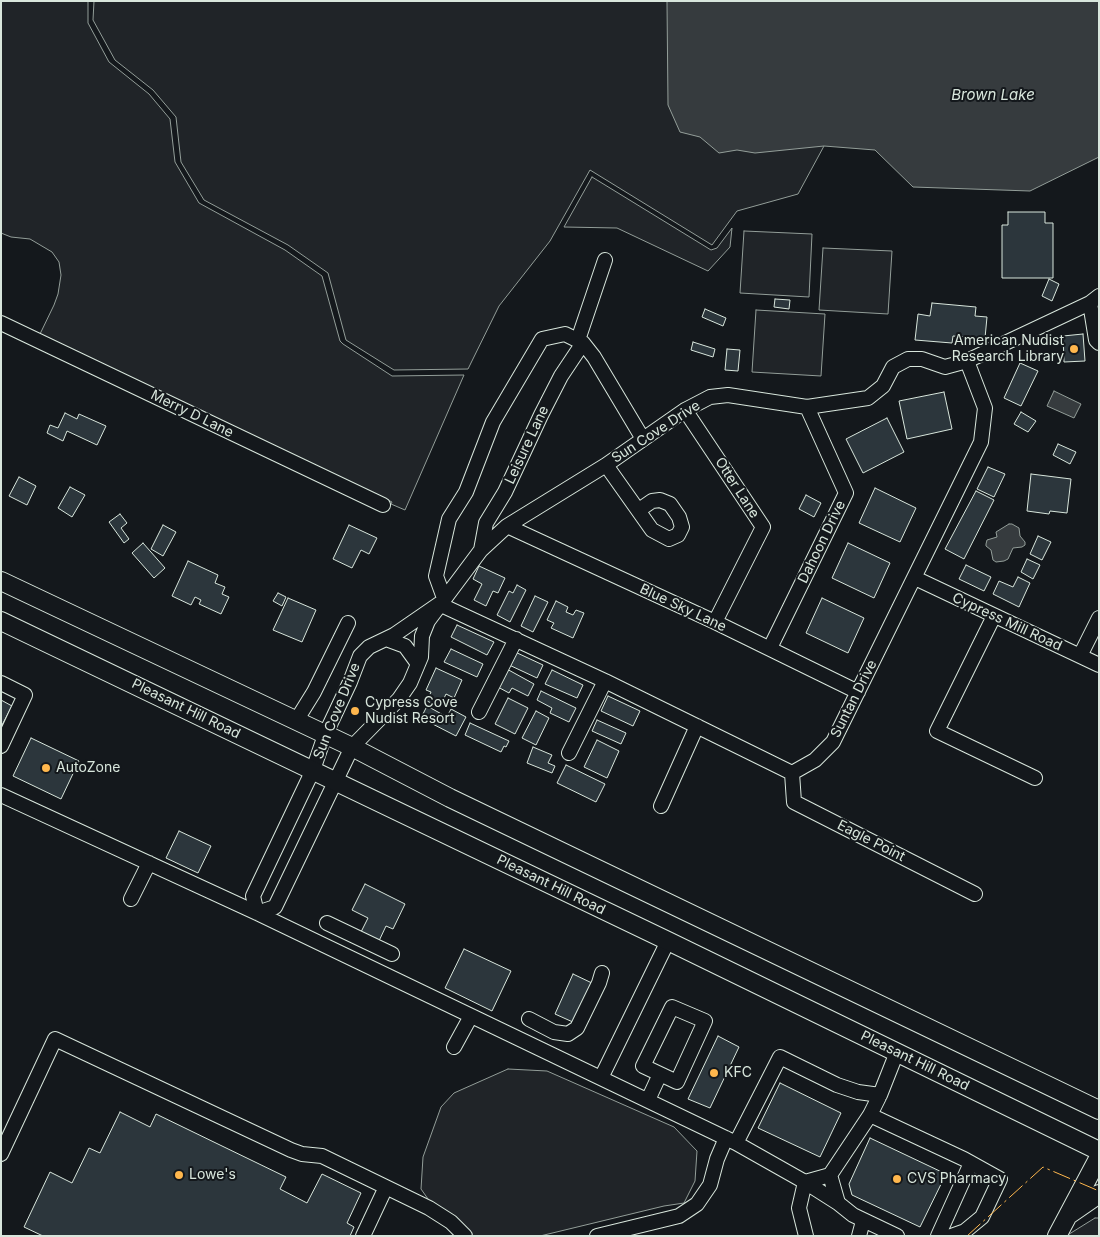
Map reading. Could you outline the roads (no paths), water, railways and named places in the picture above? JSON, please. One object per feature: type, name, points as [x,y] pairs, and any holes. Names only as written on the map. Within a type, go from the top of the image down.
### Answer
[{"type":"main road","points":[[1,581],[352,747],[450,798],[1099,1110]]},
{"type":"main road","name":"Pleasant Hill Road","points":[[1,621],[335,780],[1099,1151]]},
{"type":"main road","points":[[1057,1236],[1099,1157]]},
{"type":"main road","points":[[1070,1214],[1099,1194]]},
{"type":"street","name":"Leisure Lane","points":[[481,550],[486,523],[505,492],[541,415],[580,341],[605,260]]},
{"type":"street","points":[[1094,299],[1096,340],[1099,343]]},
{"type":"street","name":"Sun Cove Drive","points":[[441,601],[394,635],[369,647],[360,656],[325,735],[313,770],[253,896],[257,913],[275,907],[352,747],[399,699],[410,683],[422,657],[422,636],[428,620],[481,550],[507,526],[606,465],[685,410],[710,398],[728,394],[807,407],[868,398],[883,386],[893,367],[908,359],[922,359],[945,367],[967,361],[1094,299]]},
{"type":"street","name":"Merry D Lane","points":[[1,323],[383,505]]},
{"type":"street","points":[[643,439],[594,356],[580,341],[565,334],[542,340],[494,422],[466,492],[449,519],[436,576],[441,601],[792,773]]},
{"type":"street","name":"Suntan Drive","points":[[792,773],[815,760],[833,742],[981,442],[985,408],[967,361]]},
{"type":"street","name":"Dahoon Drive","points":[[770,648],[846,492],[807,407]]},
{"type":"street","name":"Otter Lane","points":[[685,410],[762,527],[715,622]]},
{"type":"street","points":[[606,465],[639,510]]},
{"type":"street","name":"Blue Sky Lane","points":[[507,526],[770,648],[858,692]]},
{"type":"street","name":"Cypress Mill Road","points":[[915,578],[1099,665]]},
{"type":"street","points":[[994,616],[937,731],[1035,778]]},
{"type":"street","points":[[1080,656],[1099,618]]},
{"type":"street","points":[[296,721],[314,692],[348,623]]},
{"type":"street","points":[[386,639],[405,646],[418,664]]},
{"type":"street","points":[[480,712],[516,639]]},
{"type":"street","points":[[570,753],[605,681]]},
{"type":"street","points":[[1,683],[25,695],[1,746]]},
{"type":"street","points":[[661,806],[697,726]]},
{"type":"street","name":"Eagle Point","points":[[792,773],[794,802],[975,894]]},
{"type":"street","points":[[1,795],[257,913],[731,1140],[805,1182],[863,1221],[897,1236]]},
{"type":"street","points":[[131,899],[149,863]]},
{"type":"street","points":[[327,923],[392,954]]},
{"type":"street","points":[[601,1078],[668,941]]},
{"type":"street","points":[[528,1019],[554,1032],[568,1034],[577,1028],[599,984],[602,973]]},
{"type":"street","points":[[672,1007],[705,1021],[677,1082],[660,1074],[643,1066],[672,1007]]},
{"type":"street","points":[[454,1047],[471,1016]]},
{"type":"street","points":[[1,1154],[55,1039],[291,1150],[302,1154],[322,1156],[429,1208],[451,1222],[465,1236]]},
{"type":"street","points":[[805,1182],[830,1175],[870,1114],[880,1095],[897,1052]]},
{"type":"street","points":[[597,1236],[680,1216],[697,1204],[710,1185],[717,1159],[731,1140],[780,1057],[844,1087],[858,1092],[880,1095]]},
{"type":"street","points":[[648,1100],[660,1074]]},
{"type":"street","points":[[870,1114],[1000,1179],[982,1217],[965,1231],[951,1236]]},
{"type":"street","points":[[938,1236],[971,1163]]},
{"type":"street","points":[[830,1175],[838,1203]]},
{"type":"street","points":[[805,1182],[799,1208],[806,1236]]},
{"type":"street","points":[[363,1236],[386,1187]]},
{"type":"street","points":[[859,1236],[863,1221]]},
{"type":"water","name":"Brown Lake","points":[[667,1],[1099,1],[1099,157],[1030,191],[913,187],[875,150],[824,146],[755,153],[737,150],[719,153],[700,137],[680,132],[668,105]]},
{"type":"water","points":[[1054,391],[1081,404],[1074,418],[1047,406]]},
{"type":"water","points":[[1009,524],[1019,528],[1020,536],[1025,545],[1013,548],[1008,559],[996,562],[993,560],[991,550],[986,546],[987,540],[997,537],[996,532]]},
{"type":"place","name":"American Nudist Research Library","points":[[1074,349]]},
{"type":"place","name":"Cypress Cove Nudist Resort","points":[[355,711]]},
{"type":"place","name":"AutoZone","points":[[46,768]]},
{"type":"place","name":"KFC","points":[[714,1073]]},
{"type":"place","name":"Lowe's","points":[[179,1175]]},
{"type":"place","name":"CVS Pharmacy","points":[[897,1179]]}]
